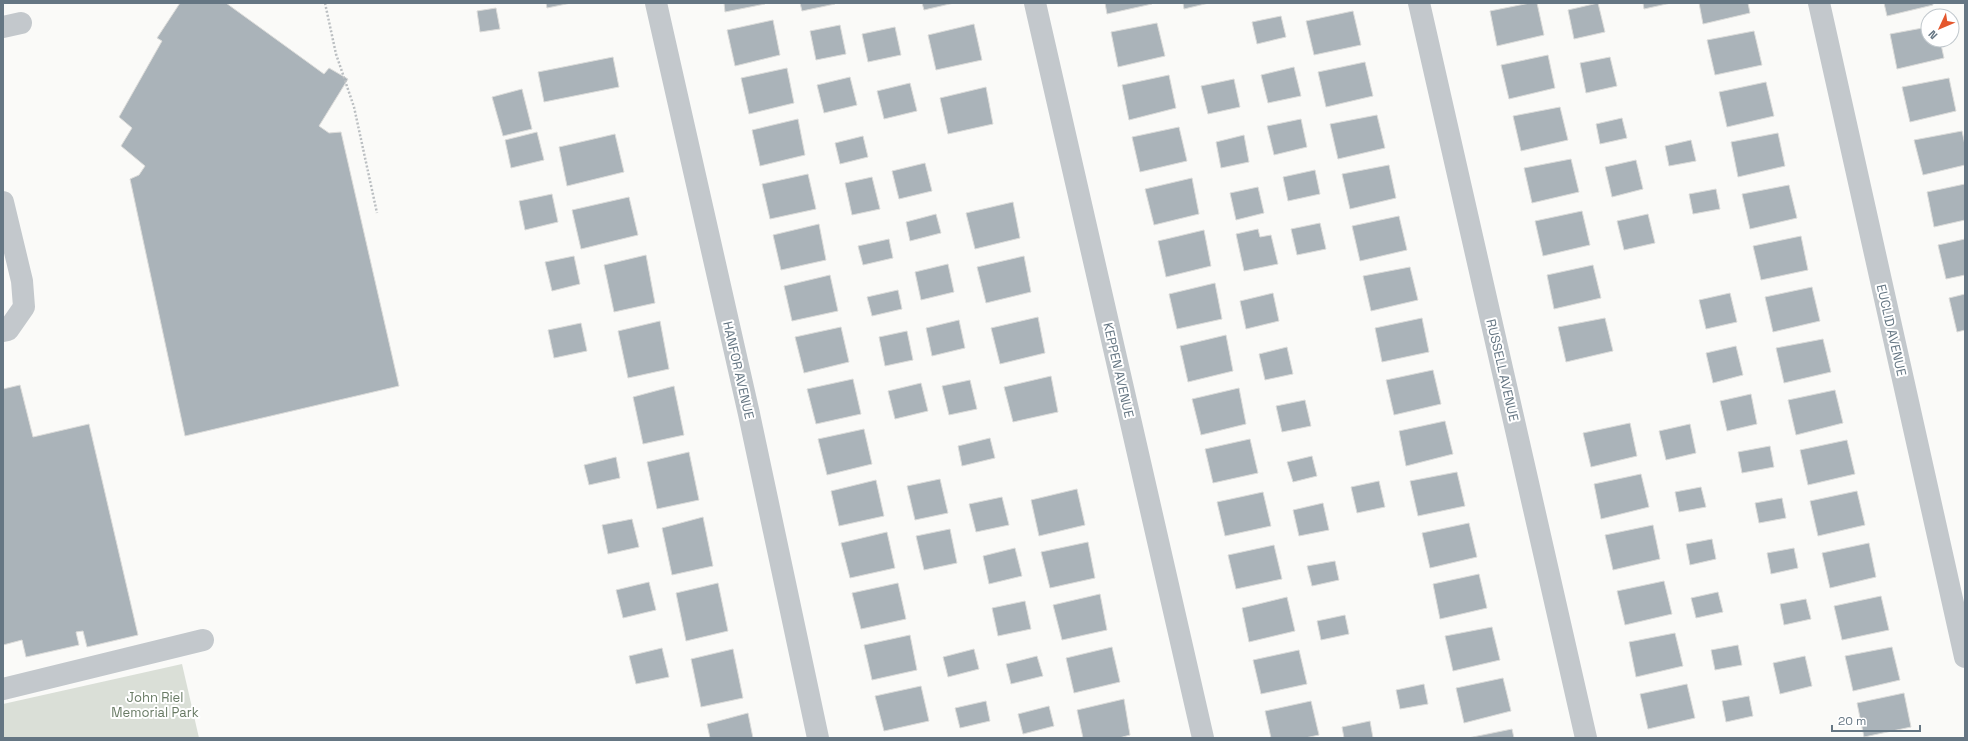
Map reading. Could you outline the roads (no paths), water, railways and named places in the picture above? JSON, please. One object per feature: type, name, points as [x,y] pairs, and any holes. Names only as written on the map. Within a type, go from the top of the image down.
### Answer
[{"type":"street","name":"HANFOR AVENUE","points":[[656,3],[749,414],[818,738]]},
{"type":"street","name":"KEPPEN AVENUE","points":[[1035,3],[1203,738]]},
{"type":"street","name":"RUSSELL AVENUE","points":[[1419,3],[1586,738]]},
{"type":"street","name":"EUCLID AVENUE","points":[[1819,3],[1965,657]]},
{"type":"street","points":[[3,202],[22,281],[24,307],[8,330],[3,331]]},
{"type":"street","points":[[3,689],[204,640]]},
{"type":"park label","name":"John Riel Memorial Park","points":[[155,704]]}]
